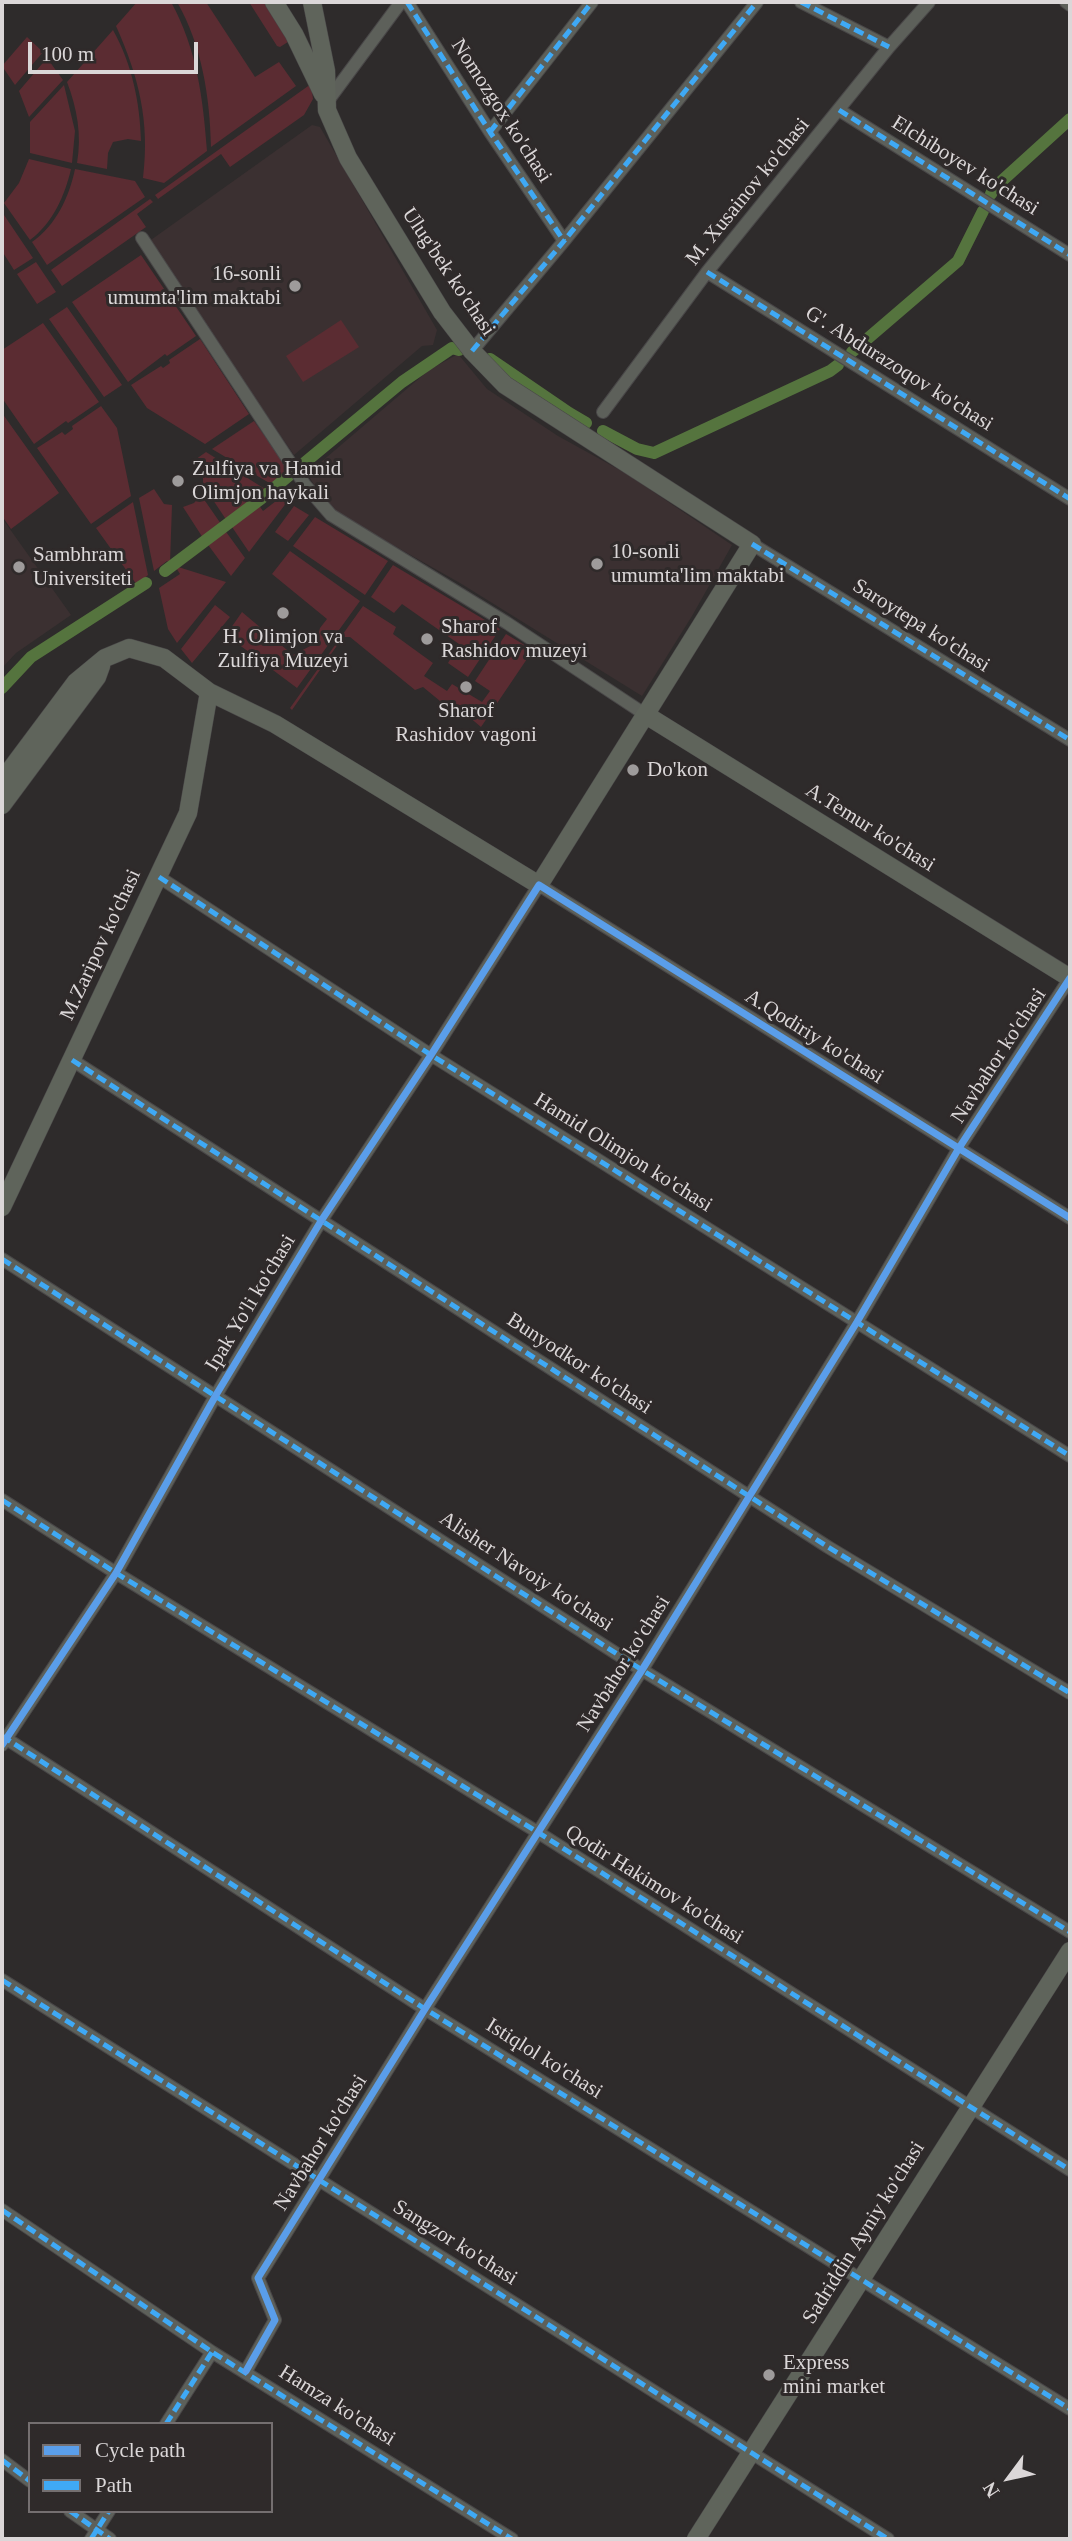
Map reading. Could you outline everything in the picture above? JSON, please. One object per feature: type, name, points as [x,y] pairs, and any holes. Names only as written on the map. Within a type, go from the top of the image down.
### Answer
[{"type":"street","points":[[274,2],[294,34],[327,102]]},
{"type":"street","points":[[312,2],[326,71],[327,102]]},
{"type":"street","points":[[327,102],[401,2]]},
{"type":"street","name":"Nomozgox ko'chasi","points":[[407,2],[564,241]]},
{"type":"street","points":[[490,132],[592,2]]},
{"type":"street","points":[[472,351],[757,2]]},
{"type":"street","points":[[801,2],[889,47]]},
{"type":"street","name":"M. Xusainov ko'chasi","points":[[603,412],[707,272],[889,47],[929,2]]},
{"type":"street","points":[[1066,2],[1070,5]]},
{"type":"street","name":"Ulug'bek ko'chasi","points":[[327,102],[327,110],[348,158],[442,312],[472,351],[505,386],[752,544]]},
{"type":"street","name":"Elchiboyev ko'chasi","points":[[839,110],[1070,255]]},
{"type":"street","points":[[142,238],[305,485],[331,515],[507,623],[646,716]]},
{"type":"street","name":"G'. Abdurazoqov ko'chasi","points":[[707,272],[1070,499]]},
{"type":"street","points":[[2,781],[76,682],[105,658],[129,648],[164,659],[209,692],[275,724],[539,885],[752,544]]},
{"type":"street","name":"Saroytepa ko'chasi","points":[[752,544],[1070,740]]},
{"type":"street","points":[[2,805],[97,677],[105,658]]},
{"type":"street","name":"M.Zaripov ko'chasi","points":[[2,1207],[187,813],[209,692]]},
{"type":"street","name":"A.Temur ko'chasi","points":[[646,716],[1070,978]]},
{"type":"street","name":"Hamid Olimjon ko'chasi","points":[[159,877],[431,1055],[1070,1456]]},
{"type":"street","name":"Ipak Yo'li ko'chasi","points":[[3,1740],[116,1573],[216,1395],[321,1221],[539,885]]},
{"type":"street","name":"A.Qodiriy ko'chasi","points":[[539,885],[1070,1217]]},
{"type":"street","name":"Navbahor ko'chasi","points":[[246,2371],[275,2320],[258,2278],[425,2009],[642,1670],[857,1322],[959,1148],[1070,978]]},
{"type":"street","name":"Bunyodkor ko'chasi","points":[[72,1060],[749,1496],[1070,1693]]},
{"type":"street","name":"Alisher Navoiy ko'chasi","points":[[2,1259],[642,1670],[1070,1932]]},
{"type":"street","name":"Qodir Hakimov ko'chasi","points":[[2,1500],[540,1833],[1070,2170]]},
{"type":"street","name":"Istiqlol ko'chasi","points":[[3,1740],[425,2009],[1070,2409]]},
{"type":"street","name":"Sadriddin Ayniy ko'chasi","points":[[696,2539],[1070,1951]]},
{"type":"street","name":"Sangzor ko'chasi","points":[[2,1980],[888,2539]]},
{"type":"street","name":"Hamza ko'chasi","points":[[2,2210],[212,2352],[512,2539]]},
{"type":"street","points":[[167,2422],[212,2352]]},
{"type":"street","points":[[2,2460],[28,2480]]},
{"type":"street","points":[[72,2513],[94,2535],[110,2539]]},
{"type":"street","points":[[94,2535],[108,2513]]},
{"type":"shaded area","points":[[137,2],[171,2],[193,56],[201,93],[207,151],[164,183],[143,178],[145,138],[141,100],[131,63],[116,26]]},
{"type":"shaded area","points":[[177,2],[206,2],[255,77],[279,62],[296,86],[211,147],[203,72],[193,36]]},
{"type":"shaded area","points":[[249,2],[267,2],[291,40],[280,47],[277,46]]},
{"type":"shaded area","points":[[113,30],[134,84],[141,141],[128,139],[113,142],[108,153],[107,169],[77,163],[78,122],[67,82]]},
{"type":"shaded area","points":[[27,37],[43,52],[15,85],[2,66]]},
{"type":"shaded area","points":[[47,58],[63,80],[29,117],[19,91]]},
{"type":"shaded area","points":[[311,84],[313,99],[304,115],[230,167],[221,154],[158,199],[155,195]]},
{"type":"shaded area","points":[[64,85],[75,131],[72,163],[30,153],[30,122]]},
{"type":"shaded area","name":"16-sonli umumta'lim maktabi","points":[[312,125],[320,127],[437,330],[433,345],[422,346],[294,455],[148,242]]},
{"type":"shaded area","points":[[29,159],[71,169],[57,208],[30,240],[4,203],[19,183]]},
{"type":"shaded area","points":[[75,169],[135,181],[145,197],[47,265],[32,242],[55,219],[69,190]]},
{"type":"shaded area","points":[[150,199],[153,202],[137,214],[146,227],[62,286],[51,270]]},
{"type":"shaded area","points":[[2,212],[33,258],[14,270],[2,251]]},
{"type":"shaded area","points":[[141,255],[196,336],[167,356],[165,354],[128,382],[72,302]]},
{"type":"shaded area","points":[[36,262],[56,292],[37,304],[17,274]]},
{"type":"shaded area","points":[[67,307],[122,385],[104,397],[49,319]]},
{"type":"shaded area","points":[[341,320],[359,347],[303,382],[286,356]]},
{"type":"shaded area","points":[[43,323],[99,402],[34,444],[2,398],[2,350]]},
{"type":"shaded area","points":[[200,339],[249,414],[205,444],[147,408],[131,385],[161,366],[163,368],[170,363],[169,360]]},
{"type":"shaded area","points":[[458,354],[487,389],[558,436],[627,474],[732,545],[642,696],[460,583],[331,510],[307,474],[429,370]]},
{"type":"shaded area","points":[[101,406],[117,428],[131,496],[91,524],[37,448],[62,432],[65,435],[73,429],[72,426]]},
{"type":"shaded area","points":[[2,413],[59,493],[11,529],[2,516]]},
{"type":"shaded area","points":[[254,421],[289,470],[271,484],[212,449]]},
{"type":"shaded area","points":[[206,452],[265,489],[256,496],[258,498],[227,521],[203,485],[203,478],[192,462]]},
{"type":"shaded area","points":[[154,489],[164,504],[172,505],[170,563],[167,561],[154,571],[139,498]]},
{"type":"shaded area","points":[[201,495],[221,524],[203,538],[183,507],[194,503]]},
{"type":"shaded area","points":[[280,498],[287,502],[249,552],[230,524],[258,504],[263,511]]},
{"type":"shaded area","points":[[133,502],[148,575],[137,585],[96,528]]},
{"type":"shaded area","points":[[294,506],[309,515],[288,541],[275,532]]},
{"type":"shaded area","points":[[315,517],[388,561],[365,595],[293,546]]},
{"type":"shaded area","name":"Sambhram Universiteti","points":[[2,518],[71,615],[16,653],[2,668]]},
{"type":"shaded area","points":[[224,529],[245,558],[231,576],[206,542]]},
{"type":"shaded area","points":[[290,551],[360,601],[297,688],[226,635],[242,612],[293,655],[316,643],[320,628],[327,619],[272,574]]},
{"type":"shaded area","points":[[393,565],[500,629],[468,677],[448,663],[459,644],[402,604],[394,613],[371,597]]},
{"type":"shaded area","points":[[175,566],[226,582],[177,643],[168,629],[159,588],[180,574]]},
{"type":"shaded area","points":[[215,605],[230,617],[192,663],[181,649]]},
{"type":"shaded area","points":[[363,606],[396,627],[393,634],[433,663],[424,676],[447,691],[452,684],[482,702],[490,691],[475,681],[506,634],[533,650],[481,727],[462,711],[458,712],[443,700],[440,701],[423,687],[415,690],[350,637],[343,637],[292,710],[290,708]]},
{"type":"waterway","points":[[991,194],[994,188],[1070,119]]},
{"type":"waterway","points":[[852,352],[958,261],[983,211]]},
{"type":"waterway","points":[[165,571],[262,498],[402,382],[452,348],[459,350]]},
{"type":"waterway","points":[[490,359],[586,423]]},
{"type":"waterway","points":[[603,431],[637,449],[654,453],[838,365]]},
{"type":"waterway","points":[[2,688],[31,657],[146,583]]},
{"type":"marked path","points":[[407,2],[564,241]]},
{"type":"marked path","points":[[490,132],[592,2]]},
{"type":"marked path","points":[[472,351],[757,2]]},
{"type":"marked path","points":[[801,2],[889,47]]},
{"type":"marked path","points":[[839,110],[1070,255]]},
{"type":"marked path","points":[[707,272],[1070,499]]},
{"type":"marked path","points":[[752,544],[1070,740]]},
{"type":"marked path","points":[[159,877],[431,1055],[1070,1456]]},
{"type":"marked path","points":[[72,1060],[828,1547],[1070,1693]]},
{"type":"marked path","points":[[2,1259],[642,1670],[1070,1932]]},
{"type":"marked path","points":[[2,1500],[539,1833],[1070,2170]]},
{"type":"marked path","points":[[2,1736],[425,2009],[1070,2409]]},
{"type":"marked path","points":[[2,1980],[888,2539]]},
{"type":"marked path","points":[[2,2210],[212,2352],[512,2539]]},
{"type":"marked path","points":[[167,2422],[212,2352]]},
{"type":"marked path","points":[[2,2460],[28,2480]]},
{"type":"marked path","points":[[73,2513],[110,2539]]},
{"type":"marked path","points":[[91,2539],[108,2513]]},
{"type":"cycle path","points":[[2,1745],[116,1573],[216,1395],[321,1221],[539,885],[1070,1218]]},
{"type":"cycle path","points":[[246,2371],[275,2320],[258,2278],[425,2009],[642,1670],[857,1322],[959,1148],[1070,978]]},
{"type":"place","name":"16-sonli umumta'lim maktabi","points":[[295,286]]},
{"type":"place","name":"Zulfiya va Hamid Olimjon haykali","points":[[178,481]]},
{"type":"place","name":"10-sonli umumta'lim maktabi","points":[[597,564]]},
{"type":"place","name":"Sambhram Universiteti","points":[[19,567]]},
{"type":"place","name":"H. Olimjon va Zulfiya Muzeyi","points":[[283,613]]},
{"type":"place","name":"Sharof Rashidov muzeyi","points":[[427,639]]},
{"type":"place","name":"Sharof Rashidov vagoni","points":[[466,687]]},
{"type":"place","name":"Do'kon","points":[[633,770]]},
{"type":"place","name":"Express mini market","points":[[769,2375]]}]
